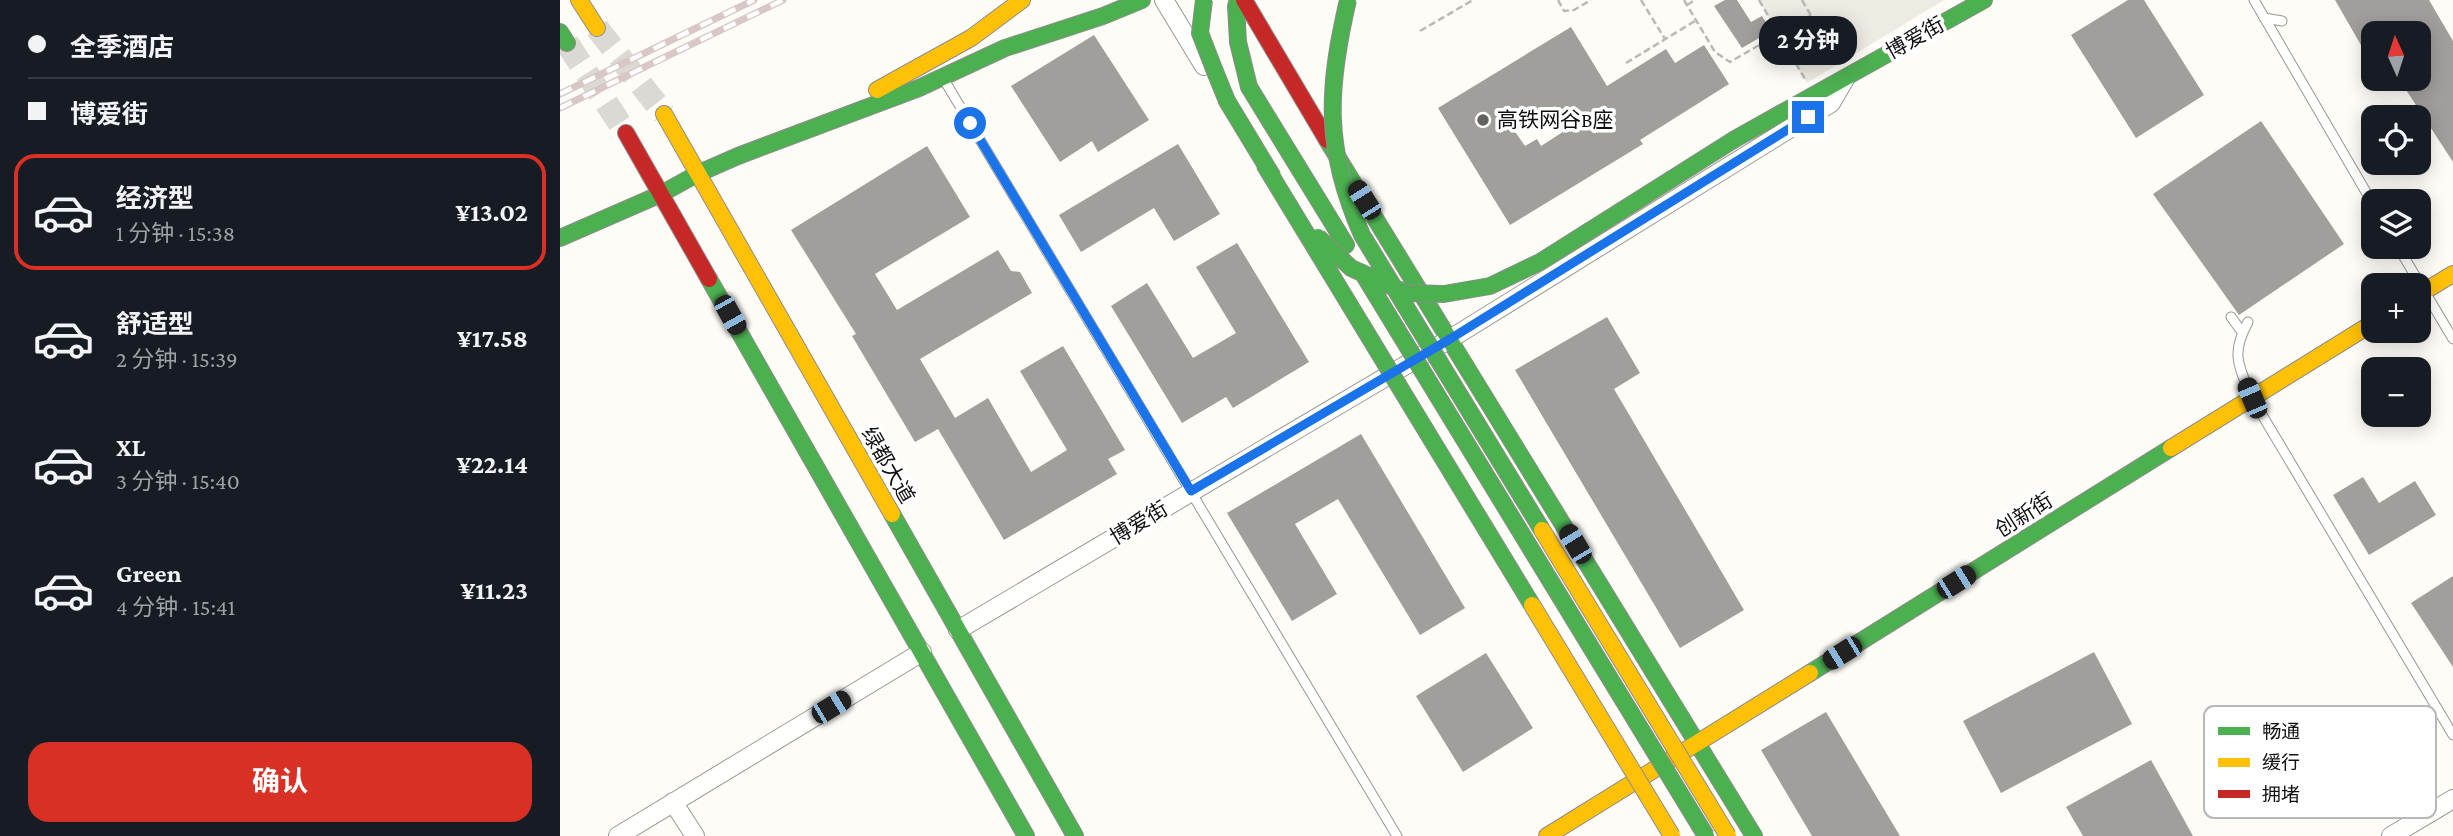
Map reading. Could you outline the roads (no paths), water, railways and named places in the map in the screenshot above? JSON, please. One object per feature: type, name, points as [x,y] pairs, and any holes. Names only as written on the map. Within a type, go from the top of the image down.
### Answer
[{"type":"main road","points":[[579,0],[597,28]]},
{"type":"main road","points":[[776,143],[813,117],[874,91],[971,38],[1022,0]]},
{"type":"main road","points":[[1103,16],[1126,0]]},
{"type":"main road","points":[[560,238],[661,194],[697,174],[942,77],[1005,48],[1103,16],[1142,0]]},
{"type":"main road","points":[[1204,0],[1200,33],[1227,101],[1672,836]]},
{"type":"main road","points":[[1238,0],[1238,42],[1249,87],[1706,836]]},
{"type":"main road","points":[[1244,0],[1754,836]]},
{"type":"main road","points":[[1348,0],[1336,55],[1331,137],[1349,208],[1362,235],[1470,415],[1728,836]]},
{"type":"main road","name":"博爱街","points":[[1264,164],[1299,215],[1324,244],[1351,268],[1406,293],[1444,294],[1490,286],[1540,262],[1843,70],[1984,0]]},
{"type":"main road","name":"绿都大道","points":[[664,114],[1075,836]]},
{"type":"main road","points":[[626,132],[1026,836]]},
{"type":"main road","points":[[2431,287],[2452,275]]},
{"type":"main road","name":"创新街","points":[[1547,836],[2361,330]]},
{"type":"street","points":[[1164,0],[1661,836]]},
{"type":"street","name":"博爱街","points":[[958,630],[1450,339],[1831,103],[1843,70]]},
{"type":"street","points":[[618,836],[922,652]]},
{"type":"street","points":[[2436,809],[2453,799]]},
{"type":"street","points":[[673,803],[695,836]]},
{"type":"street","points":[[2391,836],[2421,818]]},
{"type":"lane","points":[[2254,0],[2364,189]]},
{"type":"lane","points":[[2264,18],[2282,21]]},
{"type":"lane","points":[[942,77],[1397,836]]},
{"type":"lane","points":[[2431,307],[2453,339]]},
{"type":"lane","points":[[2231,317],[2242,332]]},
{"type":"lane","points":[[2248,322],[2242,332],[2236,354],[2252,398],[2436,706]]},
{"type":"lane","points":[[2436,706],[2453,735]]},
{"type":"tunnel","points":[[597,28],[664,114]]},
{"type":"tunnel","points":[[567,43],[626,133]]},
{"type":"railway","points":[[560,94],[754,0]]},
{"type":"railway","points":[[560,108],[783,0]]},
{"type":"place","name":"高铁网谷B座","points":[[1483,120]]}]
